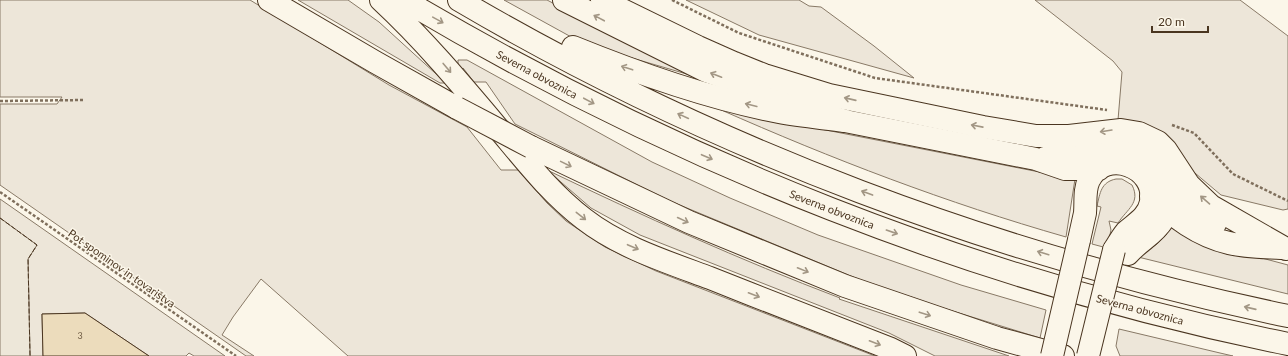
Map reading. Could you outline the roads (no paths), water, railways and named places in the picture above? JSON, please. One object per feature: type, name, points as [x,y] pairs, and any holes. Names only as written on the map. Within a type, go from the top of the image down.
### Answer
[{"type":"main road","points":[[269,0],[368,59],[457,108],[531,147],[689,222],[845,286],[997,338],[1063,356]]},
{"type":"main road","points":[[381,0],[408,24],[444,64],[555,195],[585,220],[611,237],[644,252],[905,356]]},
{"type":"main road","name":"Severna obvoznica","points":[[404,0],[512,61],[600,107],[697,153],[871,225],[970,259],[1076,292],[1207,327],[1288,344]]},
{"type":"main road","points":[[564,0],[706,71],[845,122]]},
{"type":"main road","points":[[602,0],[734,63],[764,75],[829,94],[983,127],[1036,136],[1069,136],[1121,130],[1139,133],[1158,142],[1166,150],[1190,185],[1212,206],[1287,249]]},
{"type":"main road","points":[[463,2],[615,64],[698,91],[778,112],[845,122],[1036,159],[1065,169],[1099,169],[1116,164],[1135,168],[1144,174],[1147,180],[1159,189],[1180,198],[1204,217],[1239,234],[1287,249]]},
{"type":"main road","points":[[463,2],[556,53],[641,96],[729,137],[860,191],[954,225],[1050,255],[1171,289],[1288,316]]},
{"type":"main road","points":[[1036,159],[1089,152],[1110,146],[1122,145],[1141,150],[1151,157],[1159,166],[1159,189],[1167,210],[1198,231],[1230,243],[1287,249]]},
{"type":"main road","points":[[1052,356],[1079,240],[1088,185],[1094,174],[1099,169]]},
{"type":"main road","points":[[1088,356],[1121,252],[1125,234],[1145,215],[1159,189]]},
{"type":"main road","points":[[1121,252],[1154,232],[1163,220],[1167,210]]},
{"type":"main road","points":[[1099,356],[1121,270],[1121,252]]}]
